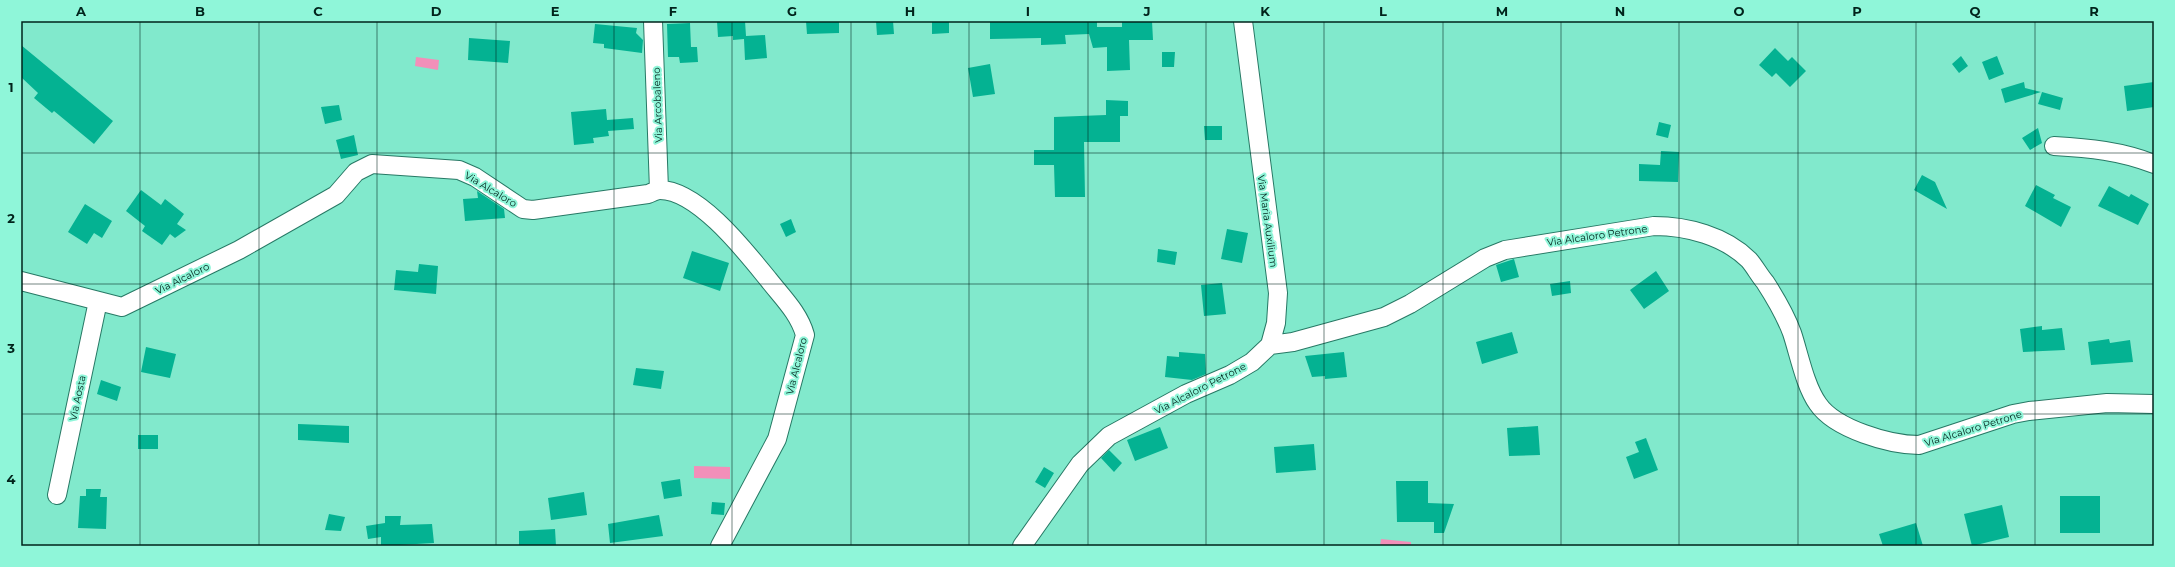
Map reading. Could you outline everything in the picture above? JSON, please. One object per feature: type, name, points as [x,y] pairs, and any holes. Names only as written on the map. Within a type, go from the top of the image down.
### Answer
[{"type":"street","name":"Via Arcobaleno","points":[[653,21],[659,190]]},
{"type":"street","name":"Via Maria Auxilium","points":[[1243,21],[1278,294],[1276,323],[1270,345]]},
{"type":"street","points":[[2054,146],[2114,151],[2135,156],[2154,164]]},
{"type":"street","name":"Via Alcaloro","points":[[21,281],[122,307],[239,250],[336,195],[356,172],[372,164],[459,170],[475,177],[523,209],[533,210],[648,194],[659,190],[676,194],[690,201],[717,221],[738,242],[794,311],[805,335],[777,439],[720,546]]},
{"type":"street","name":"Via Alcaloro Petrone","points":[[1022,546],[1080,464],[1109,436],[1186,394],[1230,375],[1252,362],[1270,345],[1293,342],[1384,317],[1410,304],[1485,258],[1505,250],[1654,226],[1674,226],[1690,229],[1720,240],[1734,247],[1749,261],[1780,303],[1817,403],[1828,417],[1843,426],[1905,445],[1919,445],[2012,414],[2029,411],[2108,403],[2154,404]]},
{"type":"street","name":"Via Aosta","points":[[58,495],[98,301]]},
{"type":"shaded area","points":[[416,57],[439,60],[438,70],[415,66]]},
{"type":"shaded area","points":[[694,466],[730,467],[730,479],[694,478]]},
{"type":"shaded area","points":[[1381,539],[1411,542],[1411,546],[1380,546]]},
{"type":"building","points":[[717,21],[745,21],[746,36],[765,35],[767,58],[745,60],[744,39],[733,40],[733,36],[718,37]]},
{"type":"building","points":[[806,21],[839,21],[839,33],[807,34]]},
{"type":"building","points":[[876,21],[893,21],[894,34],[877,35]]},
{"type":"building","points":[[932,21],[949,21],[949,33],[932,34]]},
{"type":"building","points":[[1097,21],[1097,27],[1122,27],[1122,21],[1152,21],[1153,40],[1129,40],[1130,70],[1107,71],[1107,47],[1093,48],[1089,34],[1065,35],[1066,44],[1041,45],[1041,38],[990,39],[990,22]]},
{"type":"building","points":[[690,23],[691,47],[697,47],[698,62],[680,63],[679,57],[668,57],[667,24]]},
{"type":"building","points":[[595,24],[637,28],[636,33],[643,40],[642,53],[604,48],[604,44],[593,43]]},
{"type":"building","points":[[469,38],[510,41],[508,63],[468,60]]},
{"type":"building","points":[[21,45],[113,121],[94,144],[54,111],[52,113],[34,98],[38,93],[21,77]]},
{"type":"building","points":[[1775,48],[1788,61],[1792,57],[1806,71],[1790,87],[1776,73],[1772,77],[1759,65]]},
{"type":"building","points":[[1162,52],[1175,52],[1174,67],[1162,67]]},
{"type":"building","points":[[1961,56],[1968,66],[1959,73],[1952,64]]},
{"type":"building","points":[[1997,56],[2004,74],[1989,80],[1982,62]]},
{"type":"building","points":[[990,64],[995,94],[973,97],[968,68]]},
{"type":"building","points":[[2024,82],[2025,88],[2041,92],[2005,103],[2001,89]]},
{"type":"building","points":[[2154,82],[2154,107],[2127,111],[2124,86]]},
{"type":"building","points":[[2042,92],[2063,98],[2060,110],[2038,104]]},
{"type":"building","points":[[1106,100],[1128,101],[1128,116],[1120,116],[1120,142],[1084,142],[1085,197],[1055,197],[1054,165],[1034,165],[1034,150],[1054,150],[1054,117],[1106,115]]},
{"type":"building","points":[[339,105],[342,120],[325,124],[321,107]]},
{"type":"building","points":[[606,109],[607,120],[633,118],[634,129],[608,131],[609,136],[593,138],[594,143],[574,145],[571,112]]},
{"type":"building","points":[[1659,122],[1671,125],[1668,138],[1656,135]]},
{"type":"building","points":[[1204,126],[1222,126],[1222,140],[1205,140]]},
{"type":"building","points":[[2038,128],[2042,143],[2030,150],[2022,138]]},
{"type":"building","points":[[354,135],[358,155],[341,159],[336,140]]},
{"type":"building","points":[[1661,151],[1679,152],[1678,182],[1639,181],[1639,164],[1660,165]]},
{"type":"building","points":[[1922,175],[1935,182],[1947,209],[1914,190]]},
{"type":"building","points":[[2036,185],[2055,195],[2053,198],[2071,207],[2061,227],[2025,206]]},
{"type":"building","points":[[2109,186],[2129,197],[2131,194],[2149,204],[2138,225],[2098,206]]},
{"type":"building","points":[[141,190],[161,205],[165,199],[184,214],[177,224],[186,230],[175,238],[170,234],[162,245],[142,231],[145,226],[126,211]]},
{"type":"building","points":[[477,191],[504,209],[505,218],[465,221],[463,199],[478,198]]},
{"type":"building","points":[[85,204],[112,221],[102,238],[94,233],[87,244],[68,232]]},
{"type":"building","points":[[791,219],[796,232],[786,237],[780,224]]},
{"type":"building","points":[[1227,229],[1248,233],[1242,263],[1221,259]]},
{"type":"building","points":[[1158,249],[1177,252],[1175,265],[1157,262]]},
{"type":"building","points":[[692,251],[729,263],[720,291],[683,278]]},
{"type":"building","points":[[1514,259],[1519,277],[1501,282],[1496,265]]},
{"type":"building","points":[[419,264],[438,266],[436,294],[394,290],[396,270],[418,272]]},
{"type":"building","points":[[1656,271],[1669,291],[1644,309],[1630,290]]},
{"type":"building","points":[[1570,281],[1571,293],[1552,296],[1550,284]]},
{"type":"building","points":[[1222,283],[1226,314],[1204,316],[1201,285]]},
{"type":"building","points":[[2042,326],[2042,330],[2062,328],[2065,350],[2023,352],[2020,329]]},
{"type":"building","points":[[1512,332],[1518,353],[1482,364],[1476,342]]},
{"type":"building","points":[[2109,339],[2110,343],[2130,340],[2133,362],[2091,365],[2088,342]]},
{"type":"building","points":[[146,347],[176,354],[170,378],[141,372]]},
{"type":"building","points":[[1179,352],[1205,354],[1206,374],[1192,380],[1165,377],[1167,356],[1179,357]]},
{"type":"building","points":[[1344,352],[1347,377],[1325,379],[1325,376],[1312,377],[1305,356]]},
{"type":"building","points":[[636,368],[664,371],[661,389],[633,385]]},
{"type":"building","points":[[101,380],[121,387],[117,401],[97,394]]},
{"type":"building","points":[[298,424],[349,426],[349,443],[298,440]]},
{"type":"building","points":[[1538,426],[1540,455],[1509,456],[1507,428]]},
{"type":"building","points":[[1160,427],[1168,448],[1135,461],[1127,440]]},
{"type":"building","points":[[138,435],[158,435],[158,449],[138,449]]},
{"type":"building","points":[[1646,438],[1658,470],[1634,479],[1626,457],[1639,452],[1635,442]]},
{"type":"building","points":[[1314,444],[1316,470],[1276,473],[1274,447]]},
{"type":"building","points":[[1109,450],[1122,463],[1114,472],[1101,458]]},
{"type":"building","points":[[1044,467],[1054,473],[1045,488],[1035,482]]},
{"type":"building","points":[[680,479],[682,496],[664,499],[661,482]]},
{"type":"building","points":[[1396,481],[1428,481],[1428,503],[1454,504],[1444,533],[1434,533],[1434,522],[1397,522]]},
{"type":"building","points":[[86,489],[101,489],[100,497],[107,497],[106,529],[78,528],[80,496],[86,496]]},
{"type":"building","points":[[584,492],[587,515],[551,520],[548,498]]},
{"type":"building","points":[[2060,496],[2100,496],[2100,533],[2060,533]]},
{"type":"building","points":[[712,502],[725,503],[724,515],[711,514]]},
{"type":"building","points":[[2002,505],[2009,537],[1972,546],[1964,514]]},
{"type":"building","points":[[329,514],[345,517],[341,531],[325,530]]},
{"type":"building","points":[[659,515],[663,536],[610,543],[608,524]]},
{"type":"building","points":[[385,516],[401,516],[400,525],[432,524],[434,543],[381,546],[381,537],[368,539],[366,526],[385,523]]},
{"type":"building","points":[[1916,523],[1923,546],[1883,546],[1879,534]]},
{"type":"building","points":[[555,529],[556,546],[519,546],[519,531]]}]
